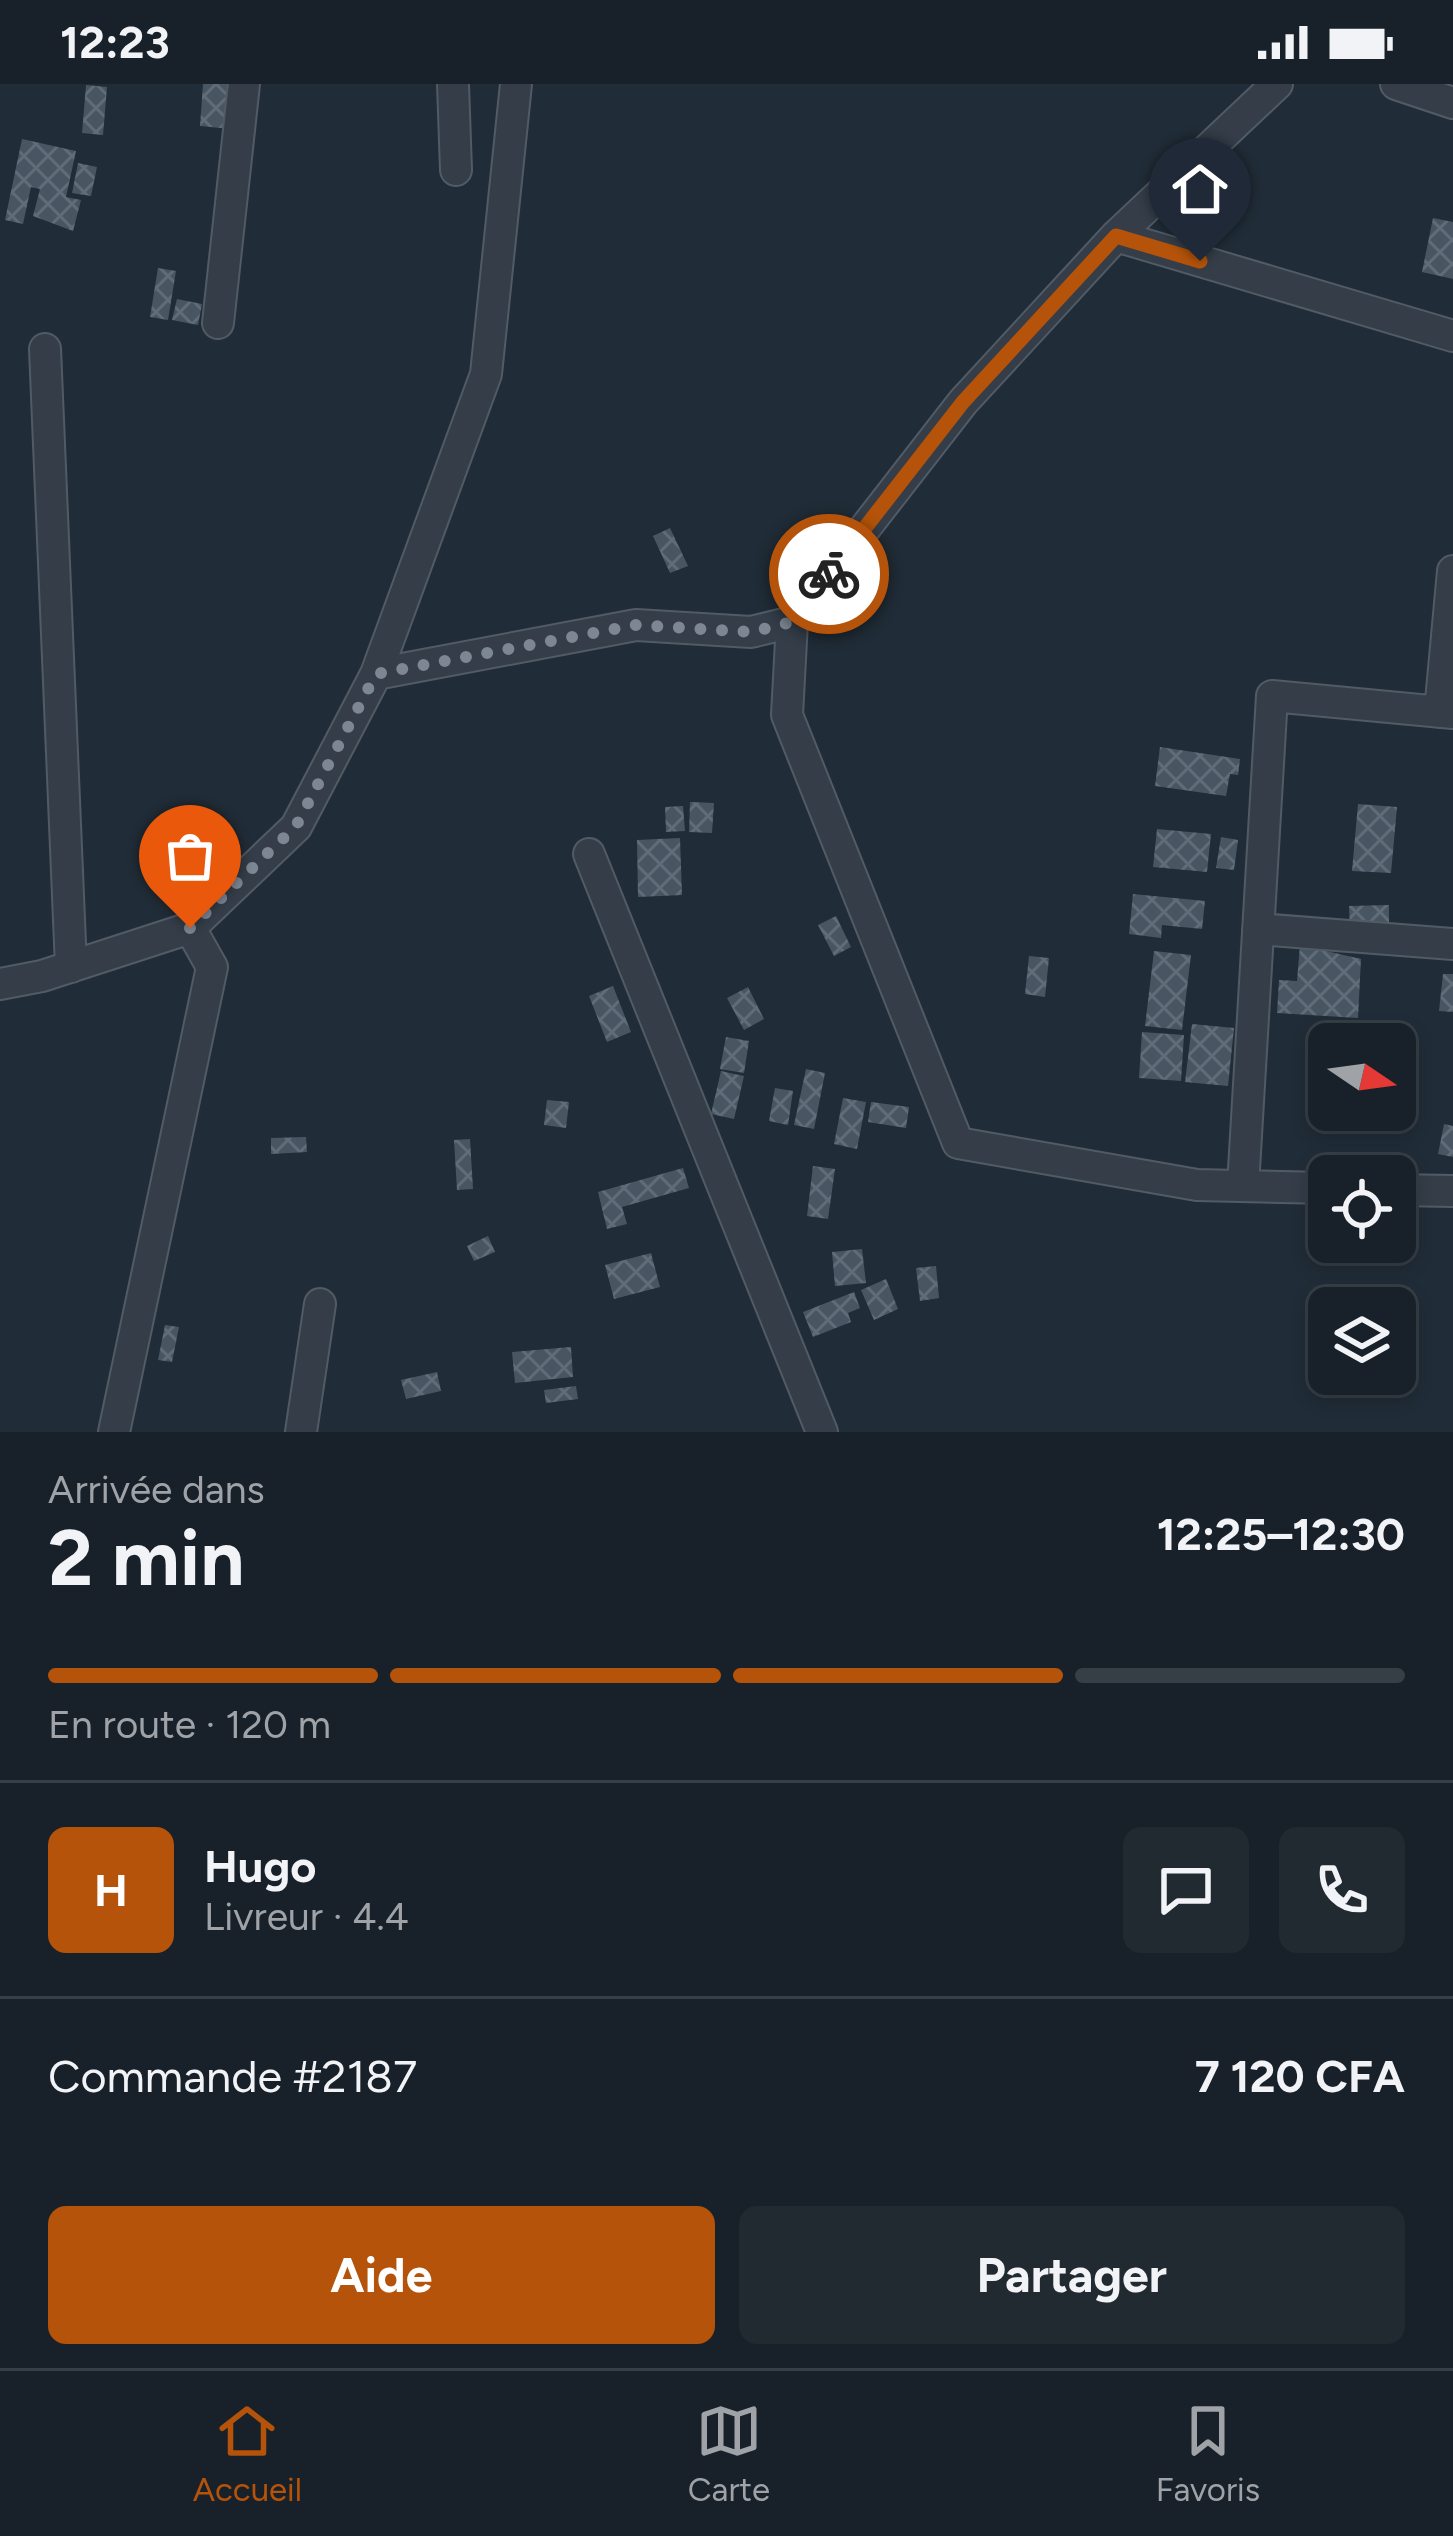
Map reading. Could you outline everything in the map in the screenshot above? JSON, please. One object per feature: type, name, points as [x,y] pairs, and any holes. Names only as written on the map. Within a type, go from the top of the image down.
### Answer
[{"type":"street","points":[[218,323],[244,84]]},
{"type":"street","points":[[453,84],[456,170]]},
{"type":"street","points":[[0,984],[71,967],[190,928],[296,826],[376,674],[485,374],[516,84]]},
{"type":"street","points":[[1277,84],[1116,236],[963,402],[792,622],[787,716],[958,1143],[1197,1185],[1308,1188]]},
{"type":"street","points":[[1396,84],[1453,103]]},
{"type":"street","points":[[1116,236],[1453,336]]},
{"type":"street","points":[[44,349],[71,967]]},
{"type":"street","points":[[1244,1186],[1272,696],[1446,712],[1453,571]]},
{"type":"street","points":[[376,674],[636,625],[751,632],[792,622]]},
{"type":"street","points":[[589,854],[822,1432]]},
{"type":"street","points":[[114,1432],[212,967],[190,928]]},
{"type":"street","points":[[1258,929],[1453,944]]},
{"type":"street","points":[[1416,1190],[1453,1191]]},
{"type":"street","points":[[301,1432],[320,1304]]},
{"type":"building","points":[[203,84],[235,84],[231,129],[200,126]]},
{"type":"building","points":[[86,85],[107,87],[103,135],[82,133]]},
{"type":"building","points":[[22,139],[76,151],[66,197],[81,200],[73,231],[33,216],[40,189],[31,187],[23,224],[5,220]]},
{"type":"building","points":[[78,163],[97,167],[91,196],[72,193]]},
{"type":"building","points":[[1433,218],[1453,222],[1453,279],[1422,272]]},
{"type":"building","points":[[158,268],[176,271],[168,320],[150,317]]},
{"type":"building","points":[[177,299],[202,304],[198,325],[172,320]]},
{"type":"building","points":[[670,528],[688,566],[670,573],[653,536]]},
{"type":"building","points":[[1160,747],[1240,759],[1238,775],[1230,774],[1226,796],[1155,786]]},
{"type":"building","points":[[690,802],[714,803],[712,833],[689,832]]},
{"type":"building","points":[[1358,804],[1397,807],[1391,873],[1352,871]]},
{"type":"building","points":[[683,806],[685,831],[666,832],[665,807]]},
{"type":"building","points":[[1157,829],[1211,834],[1207,872],[1153,867]]},
{"type":"building","points":[[1221,837],[1238,840],[1234,870],[1216,868]]},
{"type":"building","points":[[680,838],[682,895],[638,897],[637,840]]},
{"type":"building","points":[[1133,894],[1205,901],[1202,929],[1162,925],[1161,938],[1129,934]]},
{"type":"building","points":[[1389,905],[1389,931],[1350,932],[1349,906]]},
{"type":"building","points":[[836,916],[851,947],[834,956],[818,925]]},
{"type":"building","points":[[1300,945],[1361,959],[1358,1018],[1277,1013],[1279,980],[1297,981]]},
{"type":"building","points":[[1154,951],[1191,955],[1182,1030],[1145,1026]]},
{"type":"building","points":[[1029,956],[1049,958],[1045,997],[1025,994]]},
{"type":"building","points":[[1443,974],[1453,974],[1453,1012],[1439,1011]]},
{"type":"building","points":[[613,986],[631,1032],[607,1042],[589,996]]},
{"type":"building","points":[[748,987],[764,1019],[744,1030],[727,998]]},
{"type":"building","points":[[1192,1024],[1234,1028],[1228,1086],[1185,1082]]},
{"type":"building","points":[[1142,1032],[1184,1035],[1181,1081],[1139,1078]]},
{"type":"building","points":[[726,1037],[749,1041],[744,1073],[720,1069]]},
{"type":"building","points":[[806,1069],[825,1073],[814,1129],[794,1125]]},
{"type":"building","points":[[721,1071],[744,1076],[734,1119],[711,1114]]},
{"type":"building","points":[[775,1088],[793,1091],[788,1125],[769,1121]]},
{"type":"building","points":[[843,1098],[866,1102],[857,1149],[834,1144]]},
{"type":"building","points":[[547,1100],[569,1102],[566,1128],[544,1125]]},
{"type":"building","points":[[871,1102],[909,1107],[906,1128],[868,1122]]},
{"type":"building","points":[[1444,1124],[1453,1126],[1453,1157],[1438,1154]]},
{"type":"building","points":[[306,1137],[307,1152],[271,1154],[271,1138]]},
{"type":"building","points":[[470,1139],[473,1189],[457,1190],[454,1140]]},
{"type":"building","points":[[813,1166],[835,1169],[828,1219],[807,1216]]},
{"type":"building","points":[[683,1168],[689,1188],[622,1207],[627,1224],[607,1229],[598,1192]]},
{"type":"building","points":[[488,1236],[495,1252],[474,1261],[467,1246]]},
{"type":"building","points":[[862,1249],[866,1283],[835,1286],[832,1252]]},
{"type":"building","points":[[651,1253],[660,1287],[614,1299],[605,1265]]},
{"type":"building","points":[[936,1266],[939,1298],[920,1301],[916,1268]]},
{"type":"building","points":[[886,1279],[898,1309],[874,1320],[861,1290]]},
{"type":"building","points":[[854,1292],[860,1308],[848,1313],[851,1322],[813,1337],[803,1312]]},
{"type":"building","points":[[165,1325],[179,1327],[172,1362],[158,1360]]},
{"type":"building","points":[[571,1347],[573,1377],[515,1383],[512,1352]]},
{"type":"building","points":[[437,1372],[441,1391],[406,1399],[401,1380]]},
{"type":"building","points":[[576,1386],[578,1399],[546,1403],[544,1390]]},
{"type":"way so far","points":[[190,928],[296,826],[376,674],[636,625],[751,632],[792,622],[829,574]]},
{"type":"route","points":[[829,574],[963,402],[1116,236],[1200,261]]}]
